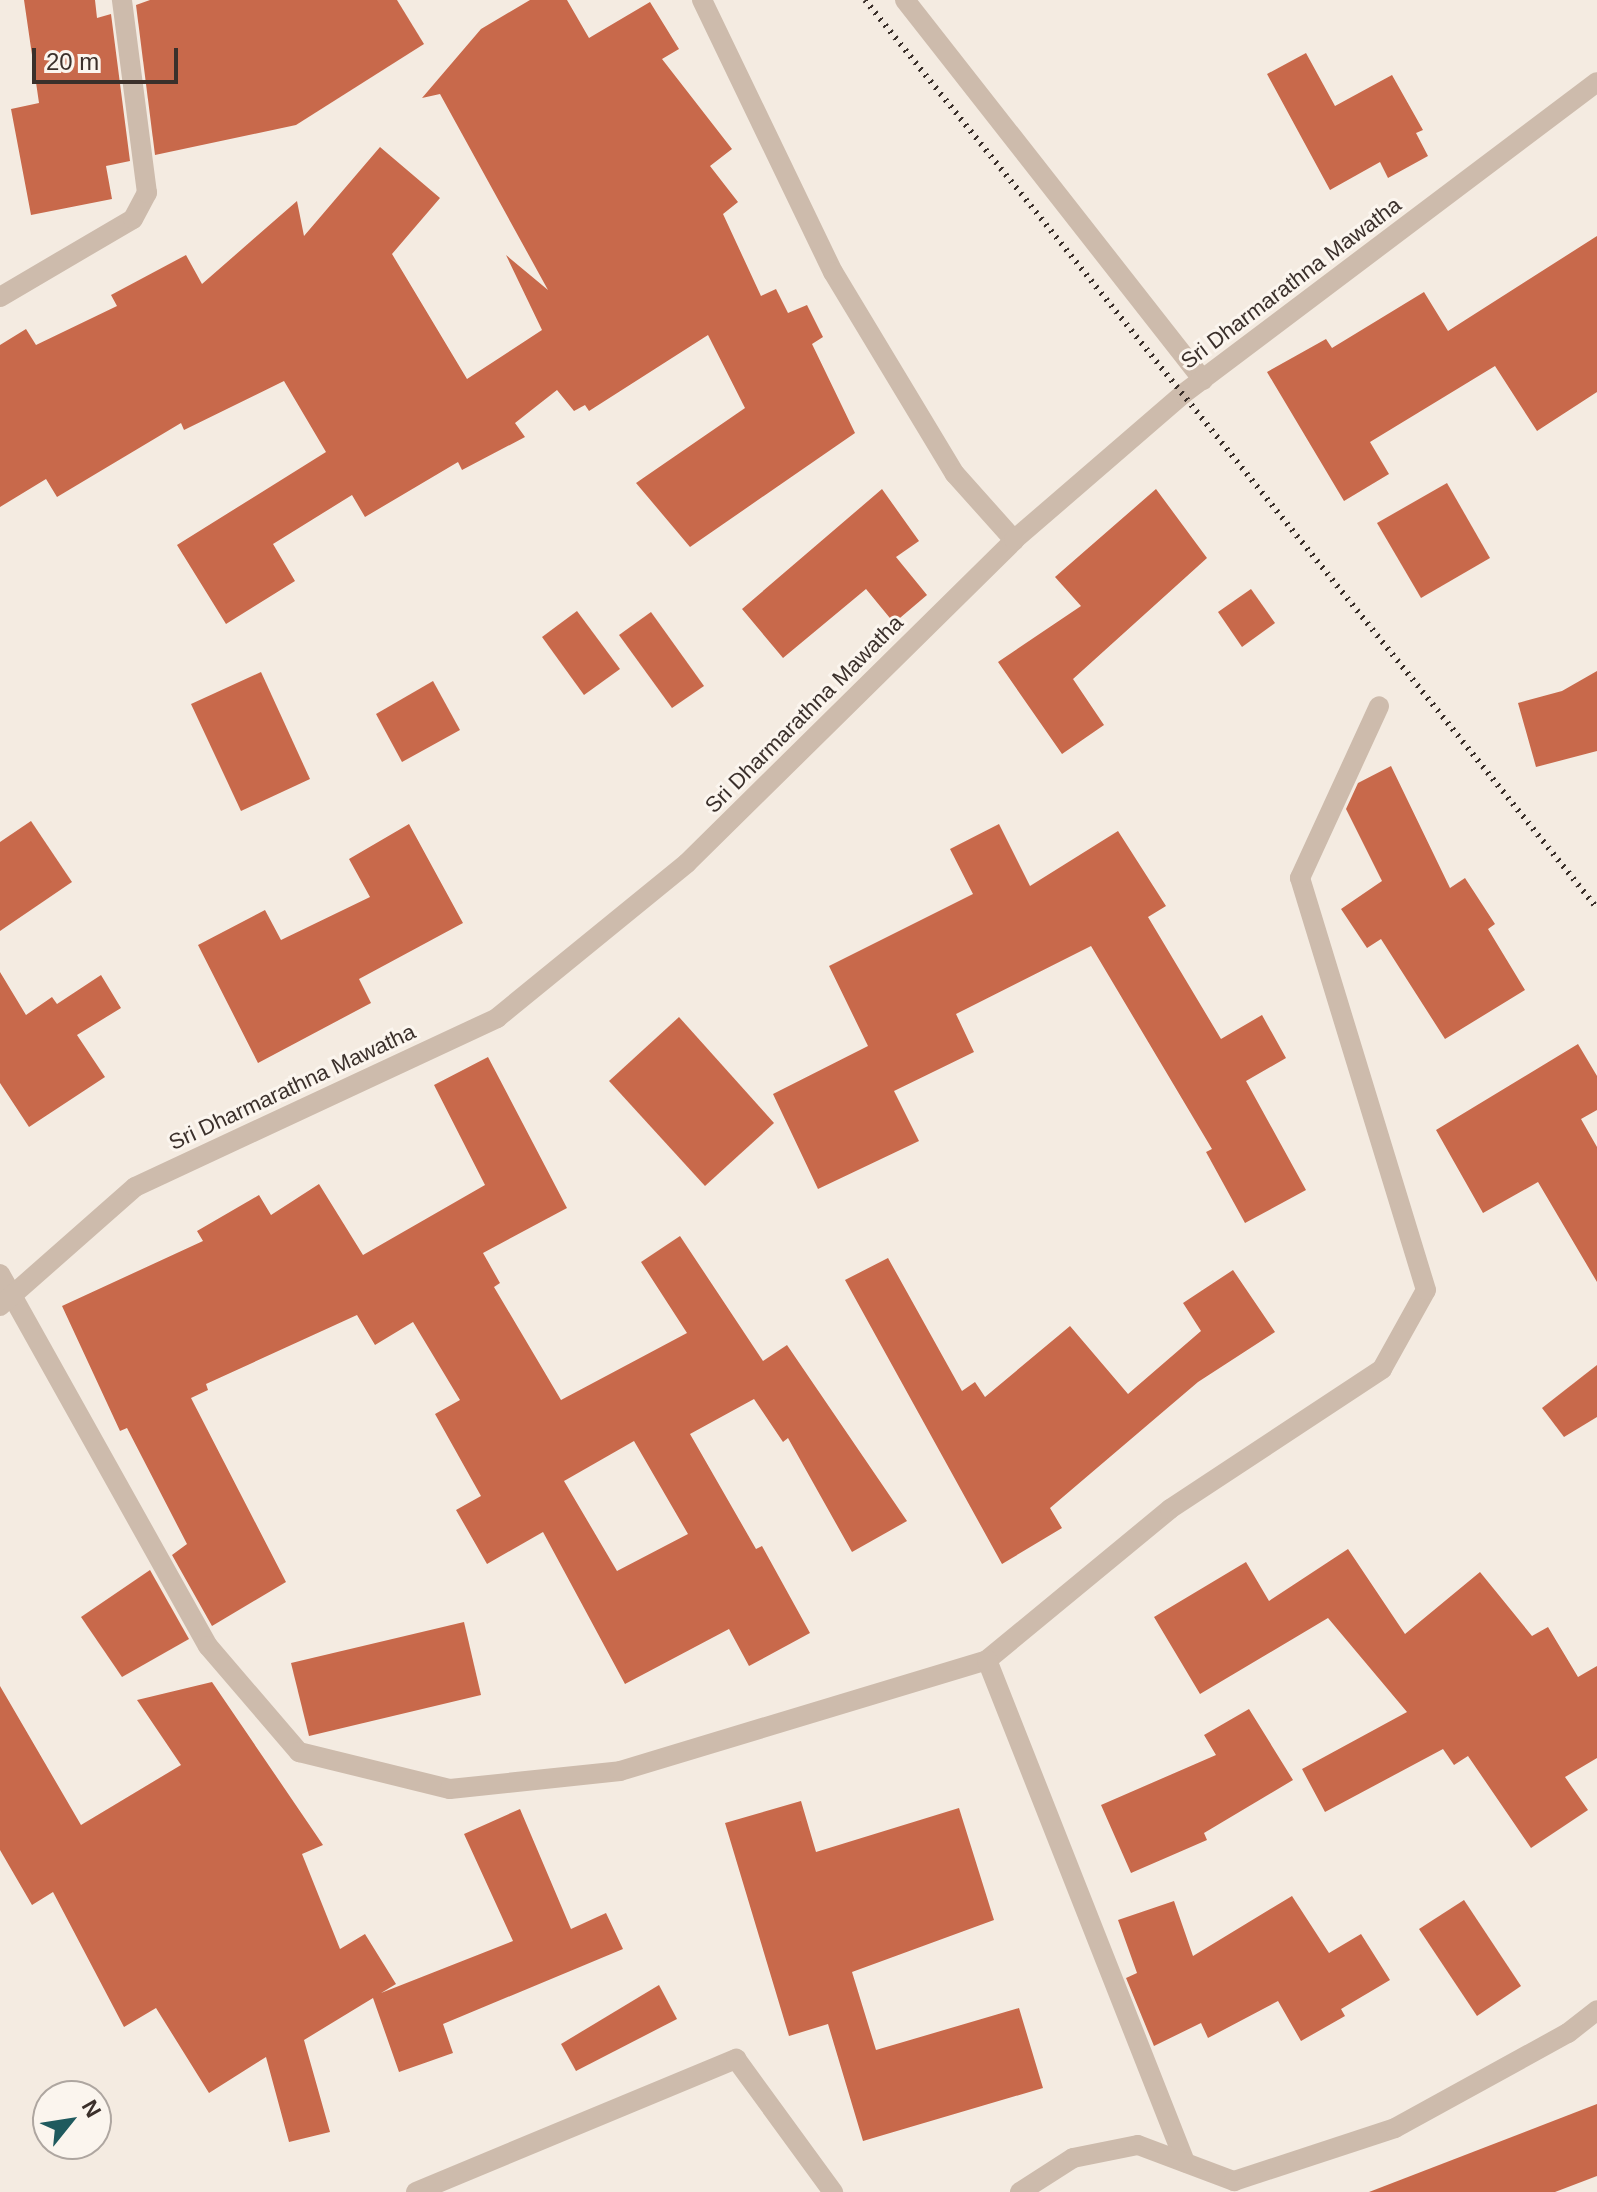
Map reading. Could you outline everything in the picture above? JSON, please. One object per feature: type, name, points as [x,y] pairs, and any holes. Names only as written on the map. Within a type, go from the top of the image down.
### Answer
[{"type":"street","points":[[0,297],[133,219],[147,193],[122,0]]},
{"type":"street","points":[[702,0],[833,272],[955,474],[1014,540]]},
{"type":"street","points":[[905,0],[1203,380]]},
{"type":"street","name":"Sri Dharmarathna Mawatha","points":[[6,1299],[135,1187],[497,1018],[687,863],[1014,540],[1203,380],[1597,82]]},
{"type":"street","points":[[0,1274],[6,1299],[208,1646],[299,1752],[450,1789],[620,1771],[987,1660],[1170,1509],[1382,1369],[1426,1290],[1300,878],[1379,706]]},
{"type":"street","points":[[987,1660],[1185,2162]]},
{"type":"street","points":[[1020,2192],[1073,2158],[1138,2145],[1234,2181],[1395,2128],[1568,2033],[1597,2010]]},
{"type":"street","points":[[416,2192],[736,2059],[833,2192]]},
{"type":"building","points":[[24,0],[95,0],[97,18],[111,14],[130,161],[106,166],[112,199],[31,215],[11,109],[39,103]]},
{"type":"building","points":[[150,0],[397,0],[424,44],[296,125],[155,155],[136,5]]},
{"type":"building","points":[[530,0],[567,0],[589,38],[650,2],[679,49],[662,59],[732,149],[710,166],[738,202],[723,214],[761,296],[776,289],[788,313],[807,305],[823,337],[812,344],[855,433],[690,547],[636,483],[745,408],[708,335],[589,411],[585,405],[574,411],[557,390],[515,423],[525,437],[462,470],[458,462],[365,517],[352,495],[273,544],[295,581],[226,624],[177,545],[326,452],[284,381],[184,430],[181,423],[57,497],[46,479],[0,507],[0,345],[26,329],[36,345],[117,306],[111,295],[186,255],[202,284],[297,201],[304,236],[380,147],[440,198],[392,254],[467,379],[542,330],[506,255],[548,290],[440,94],[422,98],[481,29]]},
{"type":"building","points":[[1306,53],[1335,106],[1392,75],[1423,130],[1416,133],[1428,156],[1388,178],[1380,162],[1330,190],[1267,74]]},
{"type":"building","points":[[1597,236],[1597,392],[1537,431],[1495,366],[1370,442],[1389,474],[1344,501],[1267,372],[1326,339],[1332,348],[1424,292],[1448,331]]},
{"type":"building","points":[[1447,483],[1490,558],[1421,598],[1377,523]]},
{"type":"building","points":[[882,489],[919,541],[896,557],[927,595],[894,623],[866,589],[783,658],[742,609]]},
{"type":"building","points":[[1156,489],[1207,558],[1073,679],[1104,725],[1062,754],[998,662],[1081,606],[1055,577]]},
{"type":"building","points":[[1251,589],[1275,623],[1242,647],[1218,612]]},
{"type":"building","points":[[577,611],[620,669],[584,695],[542,637]]},
{"type":"building","points":[[651,612],[704,686],[672,708],[619,635]]},
{"type":"building","points":[[1597,671],[1597,751],[1536,767],[1518,703],[1562,691]]},
{"type":"building","points":[[261,672],[310,779],[241,811],[191,704]]},
{"type":"building","points":[[433,681],[460,730],[402,762],[376,714]]},
{"type":"building","points":[[1391,766],[1450,888],[1465,878],[1495,924],[1488,929],[1525,990],[1445,1039],[1381,939],[1367,948],[1341,909],[1382,881],[1346,809],[1358,783]]},
{"type":"building","points":[[31,821],[72,882],[0,931],[0,842]]},
{"type":"building","points":[[409,824],[463,923],[359,979],[371,1003],[258,1063],[198,945],[265,910],[281,940],[370,897],[349,859]]},
{"type":"building","points":[[999,824],[1030,886],[1118,831],[1166,906],[1148,917],[1221,1039],[1262,1015],[1286,1058],[1246,1081],[1306,1190],[1245,1223],[1206,1152],[1212,1149],[1091,946],[956,1014],[974,1052],[894,1091],[919,1141],[818,1189],[773,1094],[868,1046],[829,966],[973,894],[950,849]]},
{"type":"building","points":[[0,972],[26,1015],[52,997],[57,1004],[101,975],[121,1008],[77,1035],[105,1077],[29,1127],[0,1083]]},
{"type":"building","points":[[679,1017],[774,1123],[705,1186],[609,1081]]},
{"type":"building","points":[[1578,1044],[1597,1076],[1597,1110],[1581,1119],[1597,1147],[1597,1282],[1538,1182],[1483,1213],[1436,1130]]},
{"type":"building","points":[[488,1057],[567,1208],[483,1253],[500,1283],[494,1287],[561,1400],[687,1333],[641,1262],[680,1236],[763,1361],[787,1345],[907,1521],[852,1552],[788,1438],[783,1442],[754,1399],[690,1434],[756,1549],[762,1546],[810,1633],[749,1666],[729,1629],[625,1684],[543,1532],[487,1564],[456,1510],[481,1496],[435,1414],[460,1400],[413,1322],[375,1345],[357,1315],[206,1384],[208,1390],[191,1398],[286,1582],[212,1626],[172,1555],[187,1544],[127,1428],[120,1431],[62,1306],[203,1241],[197,1231],[259,1195],[271,1215],[319,1184],[363,1255],[485,1185],[434,1085]],"holes":[[[634,1441],[688,1534],[617,1571],[564,1481]]]},
{"type":"building","points":[[888,1258],[962,1391],[975,1382],[985,1397],[1070,1326],[1128,1394],[1201,1331],[1183,1303],[1233,1270],[1275,1332],[1198,1382],[1050,1508],[1062,1528],[1002,1564],[845,1280]]},
{"type":"building","points":[[1597,1365],[1597,1417],[1564,1437],[1542,1408]]},
{"type":"building","points":[[1348,1549],[1405,1634],[1480,1572],[1532,1636],[1548,1627],[1578,1677],[1597,1666],[1597,1758],[1565,1777],[1588,1810],[1531,1848],[1468,1756],[1454,1765],[1443,1749],[1325,1812],[1302,1769],[1407,1712],[1328,1618],[1200,1694],[1154,1617],[1246,1562],[1269,1601]]},
{"type":"building","points":[[150,1570],[189,1639],[122,1677],[81,1617]]},
{"type":"building","points":[[464,1622],[481,1695],[309,1736],[291,1663]]},
{"type":"building","points":[[212,1682],[323,1845],[302,1854],[340,1949],[365,1934],[396,1984],[381,1993],[513,1941],[464,1834],[520,1809],[571,1929],[606,1913],[623,1949],[443,2024],[453,2053],[399,2072],[373,1998],[304,2040],[330,2132],[289,2142],[266,2057],[209,2093],[156,2008],[124,2027],[53,1892],[32,1905],[0,1850],[0,1686],[81,1825],[181,1765],[137,1700]]},
{"type":"building","points":[[1249,1709],[1293,1780],[1204,1833],[1207,1840],[1131,1873],[1101,1805],[1216,1755],[1204,1735]]},
{"type":"building","points":[[801,1801],[816,1852],[959,1808],[994,1920],[852,1972],[876,2050],[1019,2008],[1043,2088],[863,2141],[828,2024],[789,2036],[725,1823]]},
{"type":"building","points":[[1292,1896],[1329,1953],[1361,1934],[1390,1980],[1341,2009],[1345,2016],[1301,2041],[1278,2001],[1208,2038],[1201,2023],[1154,2046],[1126,1978],[1137,1973],[1118,1920],[1174,1901],[1193,1956]]},
{"type":"building","points":[[1464,1900],[1521,1986],[1477,2016],[1419,1929]]},
{"type":"building","points":[[659,1985],[677,2019],[576,2071],[561,2044]]},
{"type":"building","points":[[1597,2104],[1597,2176],[1555,2192],[1369,2192]]},
{"type":"railway","points":[[865,0],[1597,908]]}]
